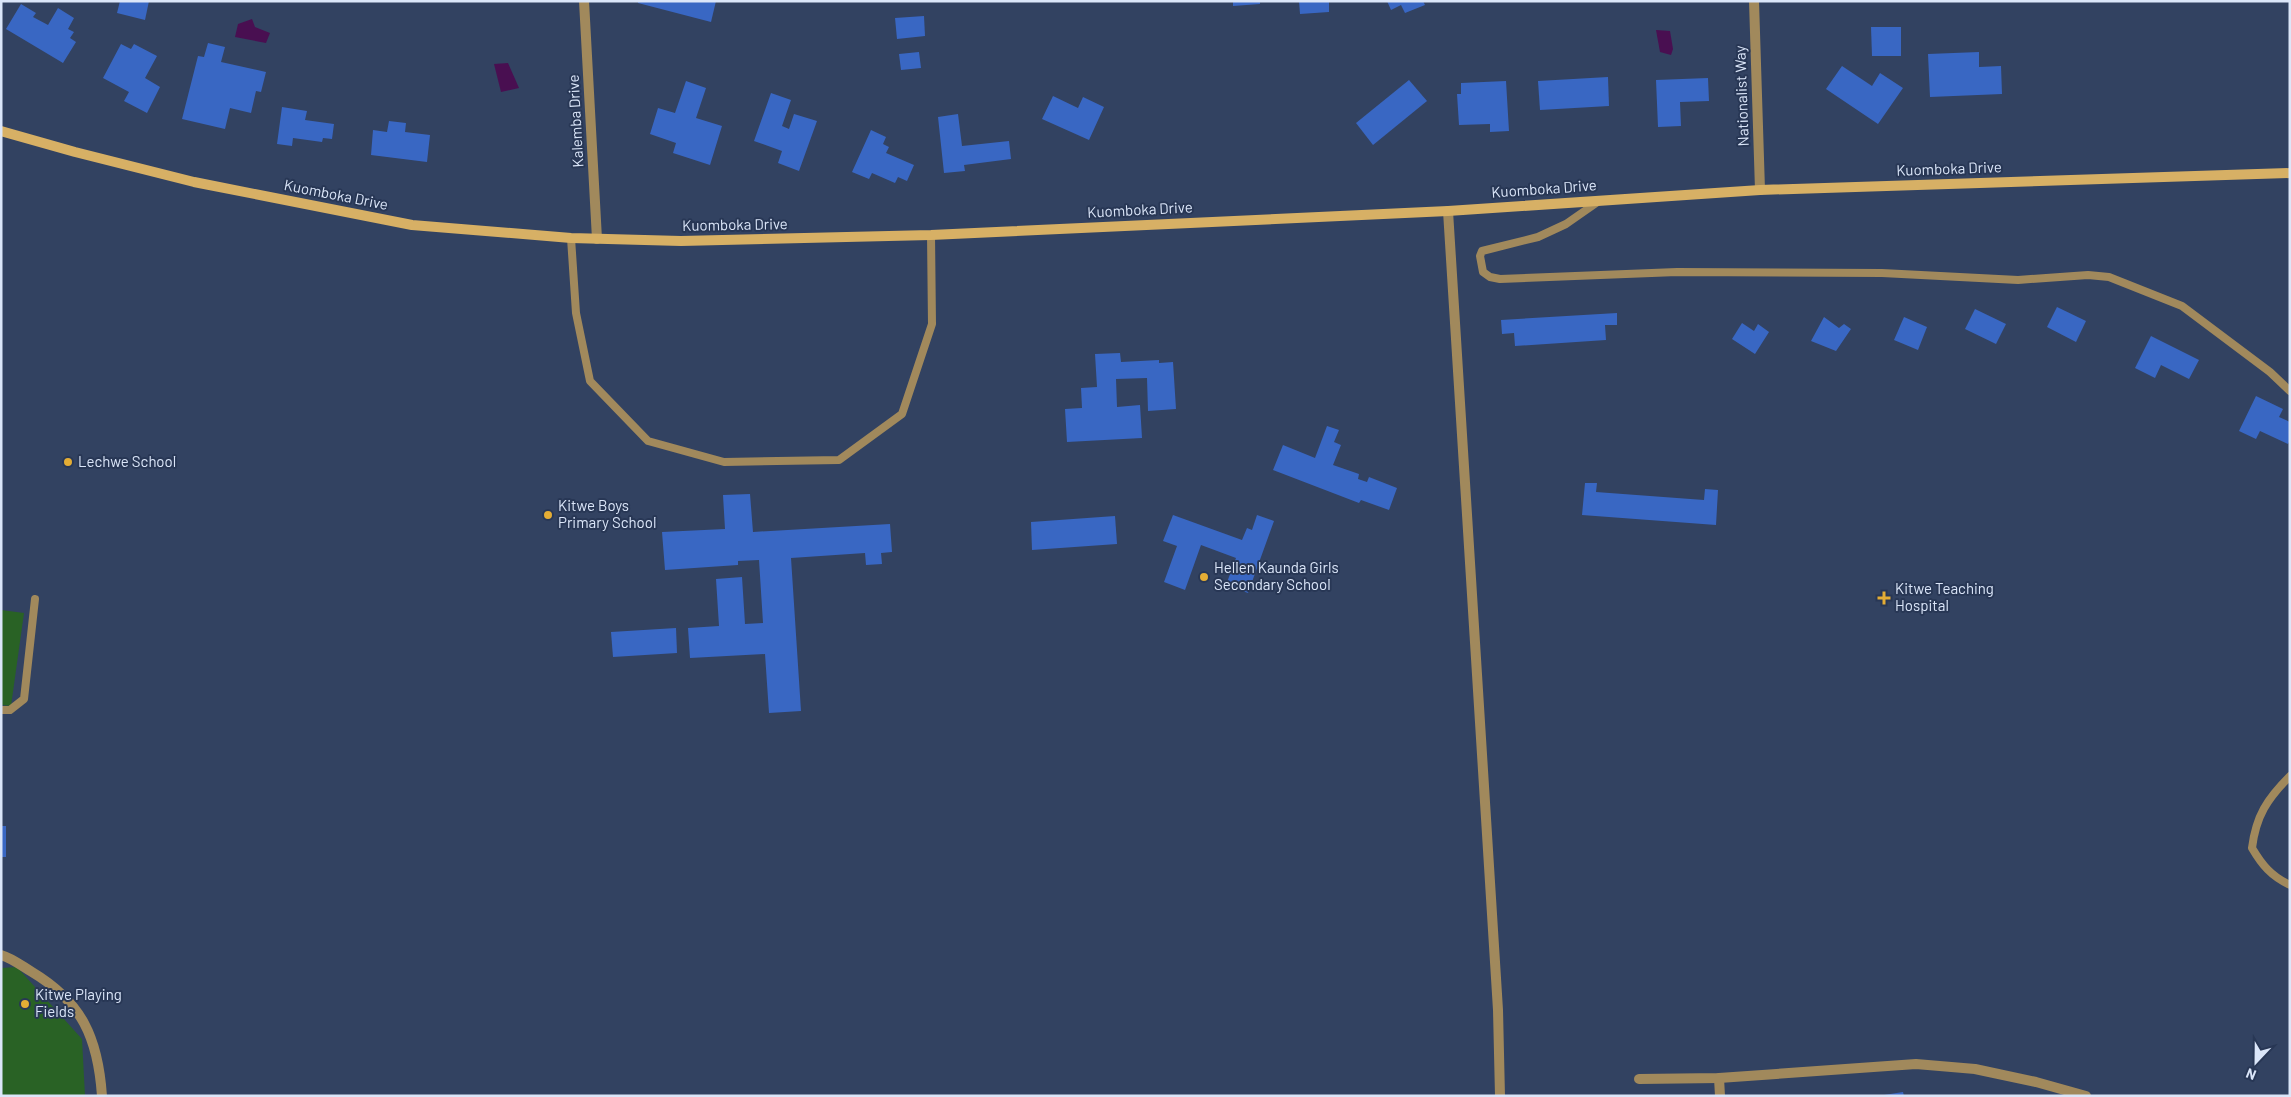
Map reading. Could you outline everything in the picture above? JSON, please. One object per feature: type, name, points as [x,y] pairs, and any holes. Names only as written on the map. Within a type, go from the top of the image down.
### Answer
[{"type":"main road","name":"Kuomboka Drive","points":[[1,131],[194,182],[412,225],[571,238],[681,241],[931,236],[1448,211],[1760,190],[2290,173]]},
{"type":"street","name":"Kalemba Drive","points":[[584,1],[597,239]]},
{"type":"street","name":"Nationalist Way","points":[[1754,1],[1760,190]]},
{"type":"street","points":[[1448,211],[1498,1010],[1500,1096]]},
{"type":"street","points":[[1,955],[61,992],[77,1012],[92,1038],[100,1069],[102,1096]]},
{"type":"street","points":[[1639,1080],[1719,1078],[1916,1064],[1976,1069],[2036,1082],[2086,1096]]},
{"type":"street","points":[[1719,1078],[1720,1096]]},
{"type":"lane","points":[[1599,201],[1566,224],[1538,237],[1482,251],[1480,256],[1483,272],[1490,277],[1500,279],[1677,272],[1882,273],[2018,280],[2088,275],[2108,277],[2182,306],[2270,372],[2290,391]]},
{"type":"lane","points":[[571,238],[576,313],[590,380],[648,441],[724,462],[839,460],[902,414],[932,324],[931,236]]},
{"type":"lane","points":[[1,710],[10,710],[24,699],[35,600]]},
{"type":"lane","points":[[2290,776],[2276,790],[2262,810],[2254,831],[2252,848],[2263,866],[2274,877],[2290,884]]},
{"type":"green space","points":[[1,610],[24,613],[11,706],[1,705]]},
{"type":"green space","name":"Kitwe Playing Fields","points":[[17,967],[82,1039],[85,1096],[1,1096],[1,968]]},
{"type":"shaded area","points":[[252,19],[255,27],[270,33],[266,43],[235,37],[238,24]]},
{"type":"shaded area","points":[[1656,30],[1670,31],[1673,49],[1671,55],[1660,52]]},
{"type":"shaded area","points":[[508,63],[519,88],[501,92],[494,64]]},
{"type":"building","points":[[120,1],[149,1],[145,20],[117,13]]},
{"type":"building","points":[[638,1],[716,1],[711,22],[638,3]]},
{"type":"building","points":[[1233,1],[1260,1],[1260,4],[1233,6]]},
{"type":"building","points":[[1299,1],[1329,1],[1329,12],[1300,14]]},
{"type":"building","points":[[1387,1],[1423,1],[1425,5],[1405,13],[1401,5],[1391,10]]},
{"type":"building","points":[[21,4],[36,13],[33,17],[48,25],[58,8],[74,18],[68,29],[74,32],[70,38],[76,42],[63,63],[6,29]]},
{"type":"building","points":[[924,16],[925,36],[897,39],[895,18]]},
{"type":"building","points":[[1871,27],[1901,27],[1901,56],[1872,56]]},
{"type":"building","points":[[208,43],[225,47],[221,62],[266,72],[261,92],[256,91],[251,113],[230,108],[225,129],[182,119],[198,56],[204,57]]},
{"type":"building","points":[[121,44],[131,49],[134,44],[157,56],[145,78],[160,87],[147,113],[124,101],[129,92],[103,78]]},
{"type":"building","points":[[919,52],[921,68],[901,70],[899,54]]},
{"type":"building","points":[[1979,52],[1979,67],[2001,66],[2002,94],[1930,97],[1928,54]]},
{"type":"building","points":[[1842,66],[1872,86],[1880,73],[1903,88],[1878,124],[1826,89]]},
{"type":"building","points":[[1608,77],[1609,106],[1540,110],[1538,81]]},
{"type":"building","points":[[1708,78],[1709,101],[1680,102],[1681,126],[1658,127],[1656,80]]},
{"type":"building","points":[[1409,80],[1427,101],[1373,145],[1356,123]]},
{"type":"building","points":[[686,81],[706,88],[696,118],[722,126],[710,165],[673,153],[676,143],[650,134],[658,108],[675,113]]},
{"type":"building","points":[[1506,81],[1509,131],[1490,132],[1490,124],[1459,125],[1457,94],[1461,94],[1461,83]]},
{"type":"building","points":[[771,93],[791,100],[782,126],[789,129],[794,114],[817,121],[799,171],[778,163],[782,151],[754,141]]},
{"type":"building","points":[[1053,96],[1078,108],[1083,97],[1104,107],[1089,140],[1042,119]]},
{"type":"building","points":[[282,107],[307,111],[305,120],[334,124],[332,139],[323,138],[322,142],[293,138],[292,146],[277,144]]},
{"type":"building","points":[[958,114],[962,146],[1009,141],[1011,159],[964,165],[965,171],[944,173],[938,117]]},
{"type":"building","points":[[389,121],[406,123],[405,132],[430,135],[427,162],[371,155],[373,130],[387,132]]},
{"type":"building","points":[[871,130],[886,137],[883,144],[889,147],[886,153],[914,165],[907,181],[898,177],[895,183],[872,173],[869,179],[852,172]]},
{"type":"building","points":[[2057,307],[2086,321],[2076,342],[2047,327]]},
{"type":"building","points":[[1975,309],[2006,324],[1996,344],[1965,329]]},
{"type":"building","points":[[1617,313],[1617,325],[1605,325],[1606,340],[1515,346],[1514,333],[1502,334],[1501,320]]},
{"type":"building","points":[[1824,317],[1839,328],[1844,324],[1851,329],[1836,351],[1811,341]]},
{"type":"building","points":[[1904,317],[1927,327],[1918,350],[1894,340]]},
{"type":"building","points":[[1742,323],[1754,331],[1758,324],[1769,332],[1755,354],[1732,339]]},
{"type":"building","points":[[2151,336],[2199,360],[2189,379],[2161,365],[2155,378],[2135,368]]},
{"type":"building","points":[[1120,353],[1121,362],[1159,360],[1159,363],[1173,362],[1176,409],[1148,411],[1147,378],[1116,379],[1117,407],[1140,405],[1142,438],[1067,442],[1065,409],[1082,408],[1081,388],[1097,387],[1095,354]]},
{"type":"building","points":[[2256,396],[2283,409],[2279,417],[2290,422],[2290,440],[2288,444],[2260,431],[2256,439],[2239,431]]},
{"type":"building","points":[[1327,426],[1339,430],[1334,442],[1341,445],[1333,465],[1359,474],[1358,479],[1367,482],[1369,477],[1397,488],[1389,510],[1361,500],[1359,503],[1273,470],[1283,445],[1315,458]]},
{"type":"building","points":[[1585,483],[1597,483],[1596,492],[1704,500],[1705,489],[1718,490],[1716,525],[1582,515]]},
{"type":"building","points":[[750,494],[753,532],[890,524],[892,552],[881,553],[882,564],[866,565],[865,553],[791,558],[801,711],[769,713],[765,654],[690,658],[688,628],[719,626],[716,579],[742,577],[745,624],[763,623],[759,560],[738,561],[738,565],[665,570],[662,532],[725,529],[723,495]]},
{"type":"building","points":[[1173,515],[1242,540],[1247,528],[1252,530],[1257,515],[1274,521],[1248,593],[1226,585],[1236,558],[1201,545],[1185,590],[1164,582],[1177,546],[1163,541]]},
{"type":"building","points":[[1115,516],[1117,544],[1032,550],[1031,522]]},
{"type":"building","points":[[676,628],[677,653],[613,657],[611,632]]},
{"type":"building","points":[[1,826],[6,826],[6,857],[1,857]]},
{"type":"building","points":[[1903,1092],[1904,1096],[1884,1096],[1884,1095]]},
{"type":"place","name":"Lechwe School","points":[[68,462]]},
{"type":"place","name":"Kitwe Boys Primary School","points":[[548,515]]},
{"type":"place","name":"Hellen Kaunda Girls Secondary School","points":[[1204,577]]},
{"type":"place","name":"Kitwe Teaching Hospital","points":[[1884,598]]},
{"type":"place","name":"Kitwe Playing Fields","points":[[25,1004]]}]
